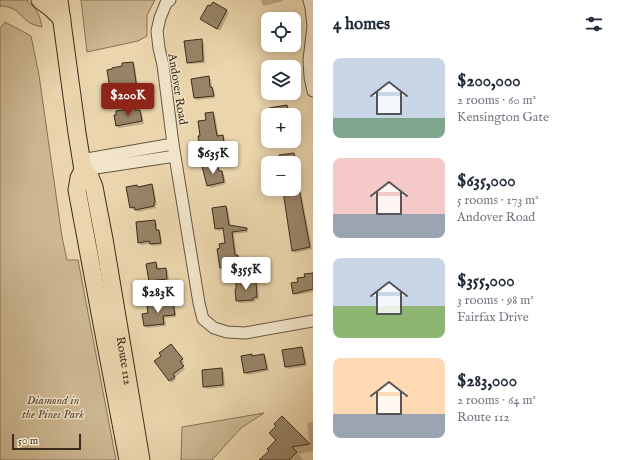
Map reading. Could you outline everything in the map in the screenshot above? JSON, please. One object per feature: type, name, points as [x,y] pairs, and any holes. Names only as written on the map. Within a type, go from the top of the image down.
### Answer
[{"type":"main road","points":[[40,0],[62,19]]},
{"type":"main road","name":"Route 112","points":[[59,0],[82,165],[77,190],[128,460]]},
{"type":"main road","name":"Route 112","points":[[82,165],[90,177],[94,187],[141,460]]},
{"type":"street","name":"Andover Road","points":[[170,0],[166,3],[160,18],[157,31],[158,48],[163,65],[173,144],[199,304],[203,319],[214,328],[227,332],[245,333],[313,321]]},
{"type":"street","points":[[309,0],[313,26],[309,60],[313,91]]},
{"type":"street","points":[[82,165],[173,144]]},
{"type":"street","points":[[82,165],[175,156]]},
{"type":"green space","points":[[0,0],[28,0],[27,1],[38,12],[42,27],[30,23],[14,9],[6,6],[0,6]]},
{"type":"green space","points":[[81,0],[155,0],[147,15],[147,36],[138,41],[87,52]]},
{"type":"green space","name":"Diamond in the Pines Park","points":[[5,22],[31,36],[39,75],[62,237],[67,260],[78,260],[116,460],[0,460],[0,28]]},
{"type":"green space","points":[[264,413],[241,428],[212,460],[181,460],[182,427]]},
{"type":"building","points":[[213,2],[227,10],[217,29],[200,19],[208,5],[210,6]]},
{"type":"building","points":[[202,39],[203,61],[187,63],[184,41]]},
{"type":"building","points":[[133,62],[137,88],[127,90],[126,87],[110,89],[107,70],[122,66],[122,63]]},
{"type":"building","points":[[209,76],[210,87],[212,87],[214,96],[194,98],[191,79]]},
{"type":"building","points":[[287,105],[288,108],[269,108]]},
{"type":"building","points":[[135,108],[135,110],[140,110],[142,121],[116,126],[114,115],[116,115],[116,111]]},
{"type":"building","points":[[213,112],[217,136],[223,135],[224,143],[200,147],[198,121],[206,120],[205,113]]},
{"type":"building","points":[[294,153],[294,156],[279,156]]},
{"type":"building","points":[[217,163],[219,171],[222,171],[224,182],[207,186],[202,166]]},
{"type":"building","points":[[152,184],[155,202],[154,206],[135,210],[134,207],[130,208],[126,187],[137,185],[138,187]]},
{"type":"building","points":[[284,196],[300,196],[310,247],[292,251]]},
{"type":"building","points":[[226,206],[229,225],[247,228],[247,230],[232,232],[235,255],[238,255],[239,265],[220,268],[217,249],[220,248],[219,244],[225,243],[223,228],[215,229],[212,208]]},
{"type":"building","points":[[155,220],[156,230],[159,230],[161,243],[150,244],[149,241],[138,243],[136,222]]},
{"type":"building","points":[[156,262],[157,269],[166,268],[167,279],[149,281],[146,264]]},
{"type":"building","points":[[313,273],[313,289],[293,294],[291,283],[298,282],[297,278],[305,277],[304,274]]},
{"type":"building","points":[[256,281],[257,297],[253,298],[253,300],[236,301],[236,282]]},
{"type":"building","points":[[173,302],[175,315],[163,316],[164,324],[144,326],[142,314],[148,313],[147,306]]},
{"type":"building","points":[[171,344],[183,359],[180,361],[184,366],[173,374],[175,377],[169,381],[154,361],[161,356],[159,353]]},
{"type":"building","points":[[302,347],[305,364],[285,367],[282,350]]},
{"type":"building","points":[[252,354],[252,356],[264,354],[267,369],[244,373],[241,356]]},
{"type":"building","points":[[222,368],[223,385],[203,387],[202,370]]},
{"type":"building","points":[[282,416],[310,444],[292,447],[297,452],[289,460],[259,460],[269,451],[267,449],[276,440],[269,433],[276,426],[274,424]]}]
